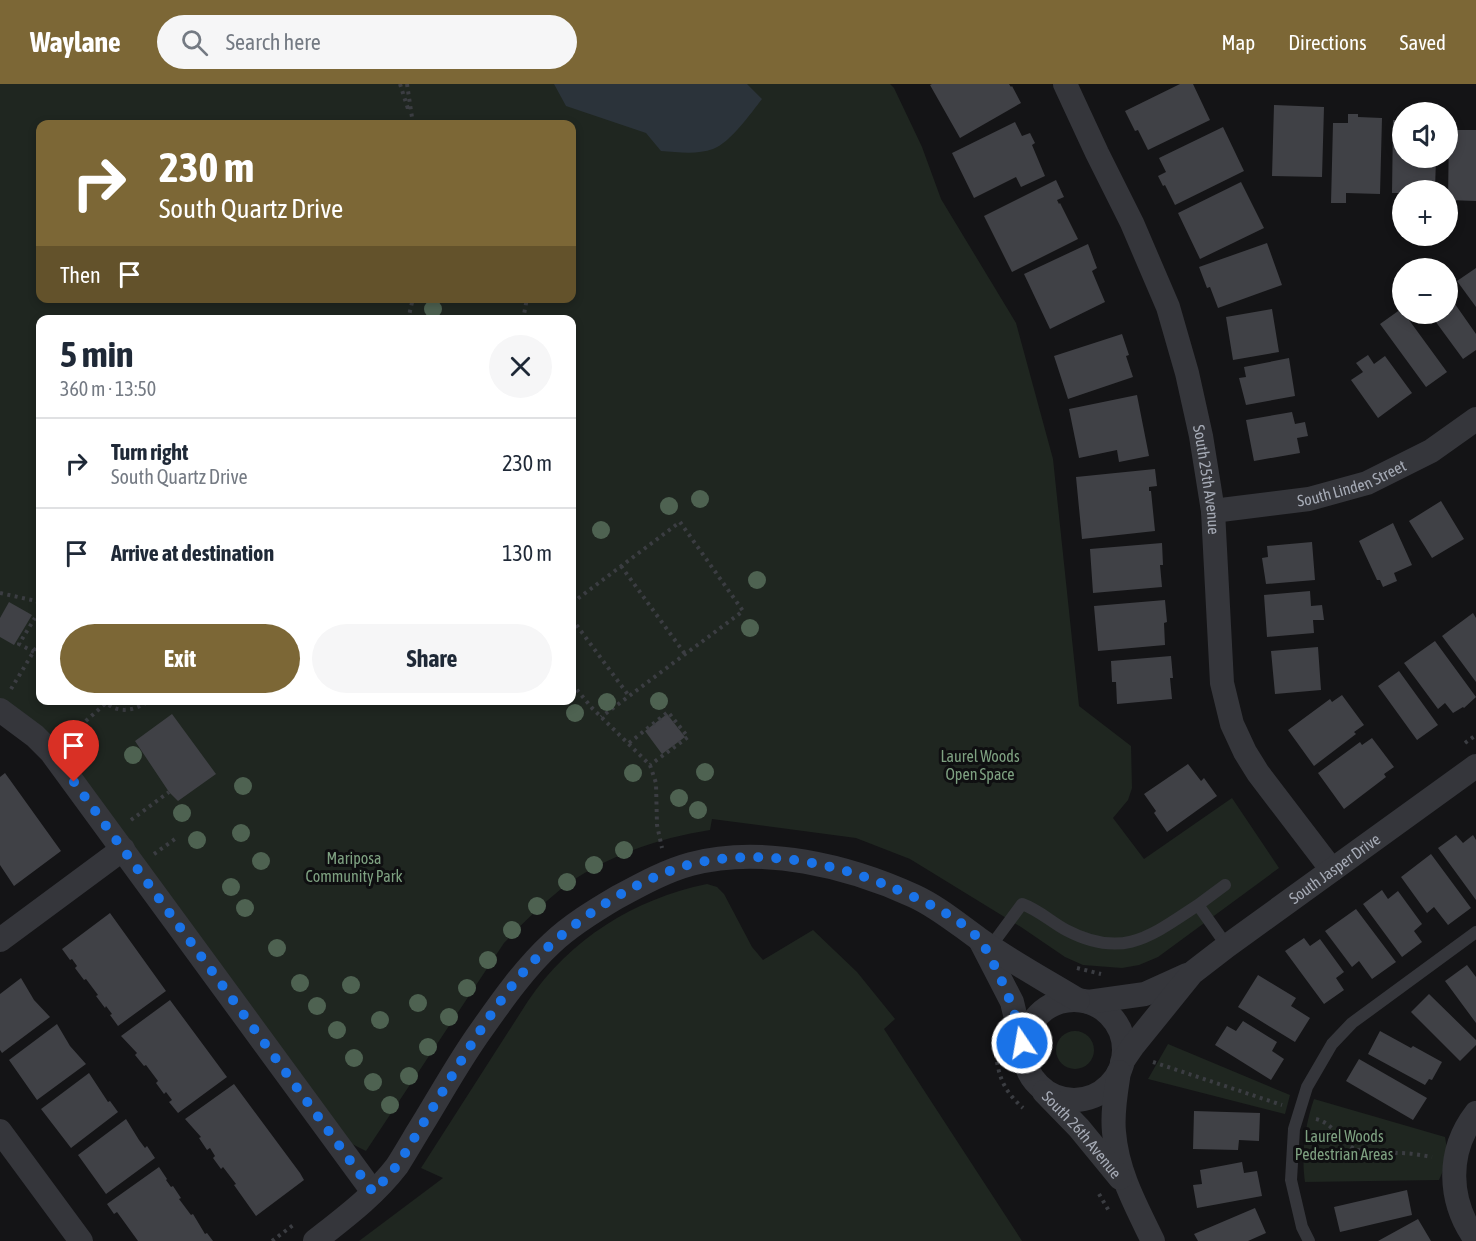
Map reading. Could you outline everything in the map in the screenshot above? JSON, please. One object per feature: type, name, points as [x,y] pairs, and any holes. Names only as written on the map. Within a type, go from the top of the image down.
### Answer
[{"type":"street","name":"South 25th Avenue","points":[[1070,86],[1097,153],[1132,223],[1168,307],[1187,373],[1201,436],[1213,511],[1222,683],[1232,723],[1245,752],[1258,773],[1332,870]]},
{"type":"street","name":"South Linden Street","points":[[1213,511],[1309,499],[1367,483],[1431,451],[1476,418]]},
{"type":"street","points":[[5,700],[51,752],[373,1192]]},
{"type":"street","name":"South Jasper Drive","points":[[1121,1065],[1133,1046],[1192,973],[1476,766]]},
{"type":"street","points":[[0,940],[123,849]]},
{"type":"street","points":[[315,1241],[359,1207],[397,1166],[477,1036],[516,981],[552,943],[580,921],[660,876],[690,864],[712,860],[762,857],[829,867],[869,878],[915,897],[955,920],[985,943],[1083,1001],[1105,1011],[1118,1026],[1122,1038],[1121,1065],[1110,1084],[1100,1092],[1079,1100],[1060,1098],[1038,1084],[1030,1074],[1012,1002],[985,943]]},
{"type":"street","name":"South Jasper Drive","points":[[1083,1001],[1145,994],[1192,973]]},
{"type":"street","points":[[1024,1055],[1026,1036],[1035,1018],[1050,1006],[1068,1000],[1083,1001]]},
{"type":"street","name":"South 26th Avenue","points":[[1121,1065],[1114,1106],[1113,1131],[1126,1185],[1153,1241]]},
{"type":"street","name":"South 26th Avenue","points":[[1038,1084],[1051,1101],[1079,1128],[1126,1185]]},
{"type":"street","points":[[1476,1113],[1463,1134],[1456,1161],[1455,1190],[1458,1208],[1476,1240]]},
{"type":"street","points":[[0,1131],[81,1241]]},
{"type":"lane","points":[[985,943],[1023,904],[1079,936],[1109,944],[1132,942],[1152,935],[1225,885]]},
{"type":"lane","points":[[1198,905],[1227,946]]},
{"type":"lane","points":[[1309,1241],[1302,1227],[1291,1180],[1294,1129],[1307,1087],[1332,1044],[1352,1023],[1476,932]]},
{"type":"path","points":[[400,84],[412,120]]},
{"type":"path","points":[[407,84],[412,120]]},
{"type":"path","points":[[576,600],[680,522],[743,611],[601,717]]},
{"type":"path","points":[[621,566],[686,654]]},
{"type":"path","points":[[0,592],[36,600]]},
{"type":"path","points":[[34,652],[19,644],[35,618]]},
{"type":"path","points":[[576,624],[629,696]]},
{"type":"path","points":[[5,700],[36,648]]},
{"type":"path","points":[[576,689],[601,717],[650,765],[656,783],[657,825],[662,848]]},
{"type":"path","points":[[82,724],[102,705]]},
{"type":"path","points":[[108,705],[126,711],[143,705]]},
{"type":"path","points":[[629,743],[668,712],[688,737],[650,765]]},
{"type":"path","points":[[1457,749],[1476,735]]},
{"type":"path","points":[[125,824],[169,792]]},
{"type":"path","points":[[146,860],[175,839]]},
{"type":"path","points":[[653,851],[668,846]]},
{"type":"path","points":[[1073,967],[1110,975]]},
{"type":"path","points":[[1153,1062],[1322,1120],[1344,1142],[1359,1150],[1377,1154],[1409,1153],[1456,1161]]},
{"type":"path","points":[[1359,1150],[1360,1136]]},
{"type":"green space","points":[[0,84],[890,84],[922,147],[941,199],[1016,323],[1053,459],[1079,706],[1131,746],[1132,788],[1128,800],[1113,818],[1144,859],[1232,798],[1279,868],[1158,957],[1139,965],[1122,968],[1083,965],[1065,957],[1021,927],[910,859],[856,838],[712,819],[710,830],[671,838],[632,850],[595,867],[561,889],[531,915],[504,943],[366,1151],[352,1144],[0,703]]},
{"type":"green space","points":[[707,884],[717,887],[724,894],[752,947],[763,960],[813,930],[857,972],[895,1019],[884,1029],[1022,1241],[359,1241],[443,1178],[421,1168],[528,1001],[563,959],[606,925],[629,911],[680,891]]},
{"type":"green space","points":[[1075,1031],[1089,1036],[1094,1050],[1089,1064],[1075,1069],[1061,1064],[1056,1050],[1061,1036]]},
{"type":"green space","name":"Laurel Woods Pedestrian Areas","points":[[1168,1044],[1290,1095],[1285,1114],[1148,1079]]},
{"type":"green space","name":"Laurel Woods Pedestrian Areas","points":[[1314,1099],[1445,1137],[1447,1159],[1439,1180],[1305,1182],[1303,1161],[1305,1140]]},
{"type":"shaded area","points":[[554,84],[747,84],[762,99],[740,127],[720,146],[687,153],[661,151],[646,133],[566,106]]},
{"type":"building","points":[[1009,84],[1021,103],[960,138],[930,85]]},
{"type":"building","points":[[1180,84],[1193,84],[1210,120],[1148,150],[1125,111]]},
{"type":"building","points":[[1274,105],[1324,107],[1322,177],[1272,176]]},
{"type":"building","points":[[1348,114],[1358,114],[1358,117],[1382,118],[1380,194],[1346,193],[1346,203],[1331,203],[1333,123],[1348,123]]},
{"type":"building","points":[[1015,122],[1022,136],[1030,133],[1035,143],[1032,145],[1045,176],[1021,187],[1016,177],[974,198],[952,153]]},
{"type":"building","points":[[1223,127],[1244,171],[1175,205],[1158,176],[1166,172],[1159,158]]},
{"type":"building","points":[[1458,130],[1476,130],[1476,201],[1458,200],[1458,180],[1448,180],[1448,168],[1458,168]]},
{"type":"building","points":[[1392,168],[1436,168],[1435,180],[1392,180]]},
{"type":"building","points":[[1056,180],[1064,197],[1057,200],[1078,239],[1012,272],[984,216]]},
{"type":"building","points":[[1241,182],[1264,228],[1200,259],[1178,213]]},
{"type":"building","points":[[1267,243],[1282,285],[1218,308],[1199,267]]},
{"type":"building","points":[[1088,244],[1097,268],[1092,271],[1105,302],[1050,329],[1024,274]]},
{"type":"building","points":[[1476,268],[1476,307],[1458,282]]},
{"type":"building","points":[[1458,308],[1476,334],[1476,350],[1463,359],[1437,324],[1458,324]]},
{"type":"building","points":[[1272,309],[1279,352],[1233,360],[1226,317]]},
{"type":"building","points":[[1392,315],[1392,324],[1412,324],[1447,372],[1426,387],[1380,324]]},
{"type":"building","points":[[1122,334],[1133,377],[1068,399],[1054,356]]},
{"type":"building","points":[[1368,355],[1374,364],[1385,356],[1412,393],[1378,418],[1351,380],[1363,372],[1356,363]]},
{"type":"building","points":[[1289,358],[1295,396],[1246,405],[1239,378],[1246,377],[1244,367]]},
{"type":"building","points":[[1137,395],[1149,456],[1119,462],[1117,450],[1079,458],[1069,409]]},
{"type":"building","points":[[1292,412],[1295,424],[1305,422],[1308,436],[1297,438],[1300,453],[1254,461],[1246,420]]},
{"type":"building","points":[[1155,469],[1157,486],[1149,487],[1149,491],[1151,491],[1155,531],[1082,539],[1076,477]]},
{"type":"building","points":[[1441,501],[1464,539],[1432,558],[1409,521]]},
{"type":"building","points":[[1393,523],[1412,565],[1394,573],[1397,581],[1383,587],[1380,580],[1377,580],[1359,541]]},
{"type":"building","points":[[1312,542],[1315,580],[1266,584],[1262,558],[1268,557],[1267,546]]},
{"type":"building","points":[[1162,543],[1163,565],[1160,565],[1162,587],[1093,593],[1090,549]]},
{"type":"building","points":[[1310,591],[1311,606],[1322,605],[1324,620],[1313,620],[1314,633],[1267,637],[1264,595]]},
{"type":"building","points":[[1165,600],[1167,622],[1164,623],[1165,645],[1098,651],[1094,606]]},
{"type":"building","points":[[9,602],[32,615],[14,645],[0,637],[0,618]]},
{"type":"building","points":[[1473,613],[1476,618],[1476,682],[1442,636]]},
{"type":"building","points":[[1435,641],[1476,697],[1464,708],[1453,713],[1445,703],[1438,709],[1404,663]]},
{"type":"building","points":[[1318,647],[1321,690],[1275,694],[1271,651]]},
{"type":"building","points":[[1171,656],[1172,699],[1117,704],[1116,682],[1112,682],[1111,661]]},
{"type":"building","points":[[1399,671],[1438,725],[1417,740],[1378,686]]},
{"type":"building","points":[[1342,695],[1364,725],[1354,732],[1356,734],[1314,766],[1288,730],[1330,699],[1332,702]]},
{"type":"building","points":[[172,714],[216,774],[178,801],[169,792],[135,741]]},
{"type":"building","points":[[667,714],[685,737],[662,754],[645,731]]},
{"type":"building","points":[[1372,738],[1394,767],[1384,774],[1386,777],[1344,809],[1318,773],[1360,742],[1362,745]]},
{"type":"building","points":[[1188,764],[1201,781],[1204,778],[1217,796],[1167,832],[1144,794]]},
{"type":"building","points":[[5,773],[61,851],[14,886],[0,865],[0,777]]},
{"type":"building","points":[[1456,835],[1463,843],[1473,835],[1476,840],[1476,900],[1438,848]]},
{"type":"building","points":[[1431,854],[1471,908],[1448,925],[1434,907],[1427,913],[1401,877]]},
{"type":"building","points":[[1382,890],[1388,899],[1398,891],[1422,924],[1414,931],[1422,942],[1402,957],[1363,904]]},
{"type":"building","points":[[1356,909],[1396,962],[1372,979],[1359,961],[1352,967],[1325,931]]},
{"type":"building","points":[[110,913],[166,991],[118,1026],[110,1015],[112,1014],[96,996],[98,995],[75,968],[77,966],[72,959],[70,960],[62,949]]},
{"type":"building","points":[[1304,938],[1310,946],[1320,939],[1344,972],[1336,978],[1344,990],[1324,1004],[1285,951]]},
{"type":"building","points":[[1467,965],[1476,977],[1476,1023],[1445,981]]},
{"type":"building","points":[[1258,975],[1296,998],[1291,1006],[1310,1018],[1295,1042],[1238,1007]]},
{"type":"building","points":[[21,978],[34,1000],[50,1017],[2,1053],[0,1050],[0,994]]},
{"type":"building","points":[[1429,994],[1476,1040],[1476,1045],[1460,1061],[1411,1012]]},
{"type":"building","points":[[170,1000],[227,1077],[178,1113],[169,1102],[172,1100],[156,1083],[158,1081],[121,1036]]},
{"type":"building","points":[[1243,1021],[1277,1042],[1272,1051],[1284,1059],[1271,1080],[1215,1045],[1227,1026],[1236,1031]]},
{"type":"building","points":[[57,1024],[70,1046],[86,1064],[37,1100],[9,1060]]},
{"type":"building","points":[[1380,1031],[1442,1062],[1432,1080],[1429,1079],[1425,1085],[1368,1054]]},
{"type":"building","points":[[1359,1059],[1427,1098],[1413,1120],[1346,1081]]},
{"type":"building","points":[[89,1073],[108,1102],[110,1101],[118,1112],[71,1148],[41,1109]]},
{"type":"building","points":[[234,1084],[304,1180],[256,1216],[234,1185],[236,1184],[213,1158],[215,1156],[210,1148],[207,1150],[199,1138],[201,1137],[185,1119]]},
{"type":"building","points":[[1194,1111],[1260,1113],[1259,1141],[1239,1140],[1238,1150],[1193,1149]]},
{"type":"building","points":[[126,1119],[139,1140],[145,1148],[147,1146],[155,1158],[106,1194],[78,1155]]},
{"type":"building","points":[[1242,1162],[1244,1173],[1257,1171],[1262,1196],[1197,1208],[1193,1185],[1202,1184],[1200,1170]]},
{"type":"building","points":[[159,1167],[166,1180],[181,1198],[179,1199],[191,1215],[193,1214],[205,1234],[207,1233],[213,1241],[138,1241],[117,1212],[114,1214],[107,1204]]},
{"type":"building","points":[[1407,1190],[1412,1215],[1340,1232],[1334,1207]]},
{"type":"building","points":[[1255,1208],[1266,1233],[1248,1241],[1198,1241],[1194,1234]]},
{"type":"building","points":[[1418,1219],[1431,1241],[1378,1241]]},
{"type":"route","points":[[74,782],[373,1192],[397,1166],[477,1036],[516,981],[552,943],[603,906],[660,876],[690,864],[712,860],[762,857],[800,861],[869,878],[915,897],[955,920],[980,939],[1012,1002],[1022,1043]]},
{"type":"park label","name":"Laurel Woods Open Space","points":[[980,765]]},
{"type":"park label","name":"Mariposa Community Park","points":[[354,867]]}]
